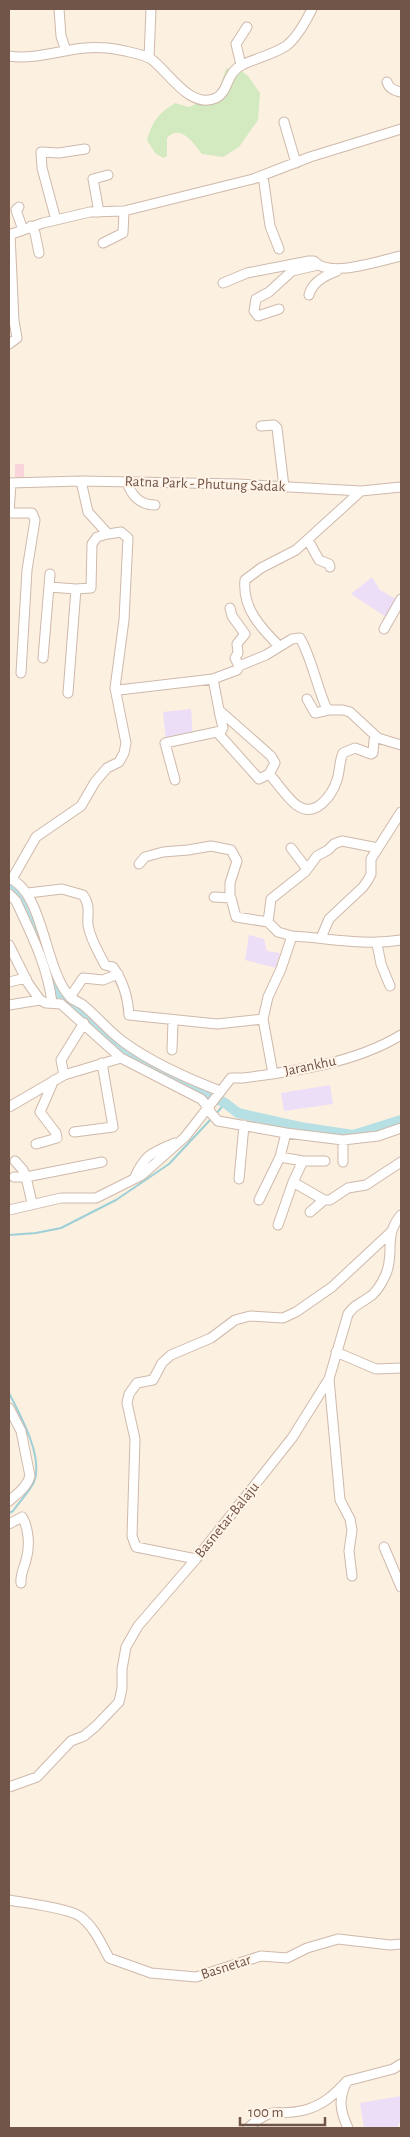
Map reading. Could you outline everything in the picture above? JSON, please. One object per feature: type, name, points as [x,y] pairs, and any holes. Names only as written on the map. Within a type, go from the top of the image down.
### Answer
[{"type":"street","points":[[59,9],[61,36],[66,51]]},
{"type":"street","points":[[149,58],[151,9]]},
{"type":"street","points":[[9,56],[28,58],[87,47],[107,48],[149,58],[168,74],[181,90],[192,96],[204,99],[216,98],[222,93],[232,72],[241,65],[287,45],[312,9]]},
{"type":"street","points":[[241,65],[236,44],[247,27]]},
{"type":"street","points":[[387,82],[388,86],[395,91],[401,92]]},
{"type":"street","points":[[284,122],[296,163]]},
{"type":"street","points":[[9,344],[17,338],[14,321],[10,235],[56,220],[98,212],[124,211],[263,176],[296,163],[401,129]]},
{"type":"street","points":[[56,220],[42,168],[41,152],[59,153],[85,150]]},
{"type":"street","points":[[98,212],[93,179],[108,175]]},
{"type":"street","points":[[263,176],[270,226],[279,249]]},
{"type":"street","points":[[19,207],[16,210],[27,228],[35,233],[39,253]]},
{"type":"street","points":[[103,243],[123,232],[124,211]]},
{"type":"street","points":[[309,294],[315,284],[326,274],[401,256]]},
{"type":"street","points":[[223,283],[247,273],[309,261],[314,261],[318,266]]},
{"type":"street","points":[[279,308],[258,316],[254,311],[256,299],[269,292],[292,271],[318,266],[340,270]]},
{"type":"street","points":[[261,426],[274,425],[277,428],[284,487]]},
{"type":"street","points":[[81,481],[88,512],[108,534]]},
{"type":"street","points":[[10,482],[9,513],[32,513],[35,520],[27,570],[21,673]]},
{"type":"street","name":"Ratna Park - Phutung Sadak","points":[[10,482],[127,482],[361,491],[401,487]]},
{"type":"street","points":[[127,482],[130,492],[135,497],[148,505],[155,505]]},
{"type":"street","points":[[279,646],[258,625],[251,612],[245,580],[261,568],[283,558],[308,540],[361,491]]},
{"type":"street","points":[[9,1210],[32,1203],[61,1198],[96,1198],[142,1175],[183,1139],[210,1110],[220,1091],[189,1079],[127,1045],[70,997],[60,982],[28,893],[10,879],[36,837],[81,806],[107,768],[119,762],[124,753],[126,743],[115,688],[124,620],[128,538],[120,532],[97,537],[92,544],[91,588],[49,587]]},
{"type":"street","points":[[308,540],[320,560],[329,564],[330,567]]},
{"type":"street","points":[[43,658],[50,574]]},
{"type":"street","points":[[68,694],[76,589]]},
{"type":"street","points":[[384,628],[401,599]]},
{"type":"street","points":[[230,608],[232,616],[245,634],[237,644],[238,653],[235,658],[239,666]]},
{"type":"street","points":[[115,688],[120,690],[213,679],[231,674],[238,670],[239,666],[300,638],[307,650],[322,697],[329,710]]},
{"type":"street","points":[[175,780],[166,742],[217,732],[223,728],[213,679]]},
{"type":"street","points":[[307,699],[315,713],[329,710],[350,712],[378,738],[401,744]]},
{"type":"street","points":[[217,732],[259,779],[269,774],[276,763],[272,756],[219,710]]},
{"type":"street","points":[[269,774],[298,806],[311,809],[325,802],[329,796],[337,780],[339,763],[343,753],[355,748],[371,754],[373,753],[374,740],[378,738]]},
{"type":"street","points":[[321,938],[329,919],[368,880],[371,874],[371,859],[401,812]]},
{"type":"street","points":[[268,922],[270,899],[307,869],[317,856],[334,844],[342,841],[378,848]]},
{"type":"street","points":[[139,864],[145,857],[163,852],[212,846],[231,850],[235,854],[237,861],[229,889],[236,917],[268,922],[278,932],[292,936],[377,944],[401,940]]},
{"type":"street","points":[[291,848],[307,869]]},
{"type":"street","points":[[28,893],[62,889],[83,895],[90,910],[88,925],[97,949],[106,965],[113,967],[118,974],[129,1002],[129,1014],[217,1024],[263,1019]]},
{"type":"street","points":[[9,894],[16,901],[43,963],[49,982],[52,1003]]},
{"type":"street","points":[[214,898],[230,898]]},
{"type":"street","points":[[273,1074],[263,1019],[268,997],[281,969],[292,936]]},
{"type":"street","points":[[377,944],[381,964],[390,986]]},
{"type":"street","points":[[10,950],[39,998],[46,1003],[61,1004],[121,1058],[201,1099],[218,1121],[244,1124],[286,1133],[344,1140],[378,1136],[401,1128]]},
{"type":"street","points":[[70,997],[83,978],[103,980],[118,974]]},
{"type":"street","points":[[9,982],[28,982]]},
{"type":"street","points":[[9,1005],[39,998]]},
{"type":"street","points":[[172,1050],[173,1020]]},
{"type":"street","points":[[64,1075],[61,1060],[84,1023]]},
{"type":"street","name":"Jarankhu","points":[[220,1091],[231,1078],[273,1074],[324,1065],[370,1049],[401,1035]]},
{"type":"street","points":[[9,1107],[64,1075],[121,1058]]},
{"type":"street","points":[[74,1132],[113,1127],[102,1064]]},
{"type":"street","points":[[36,1144],[57,1138],[56,1133],[40,1112],[54,1080]]},
{"type":"street","points":[[239,1179],[244,1124]]},
{"type":"street","points":[[260,1200],[280,1156],[286,1133]]},
{"type":"street","points":[[343,1162],[344,1140]]},
{"type":"street","points":[[280,1156],[304,1161],[325,1161]]},
{"type":"street","points":[[15,1161],[26,1177],[32,1203]]},
{"type":"street","points":[[278,1225],[293,1182],[304,1161]]},
{"type":"street","points":[[14,1177],[26,1177],[102,1162]]},
{"type":"street","points":[[293,1182],[324,1200],[330,1200],[348,1188],[366,1185],[401,1162]]},
{"type":"street","points":[[310,1212],[324,1200]]},
{"type":"street","name":"Basnetar-Balaju","points":[[9,1787],[37,1777],[70,1741],[84,1736],[119,1702],[126,1647],[150,1611],[196,1559],[292,1438],[329,1379],[348,1314],[354,1305],[370,1298],[380,1287],[387,1271],[391,1232],[401,1215]]},
{"type":"street","points":[[196,1559],[136,1547],[132,1536],[135,1439],[127,1403],[129,1394],[137,1383],[153,1380],[162,1363],[171,1355],[210,1338],[236,1320],[250,1316],[283,1318],[296,1312],[332,1286],[391,1232]]},
{"type":"street","points":[[336,1352],[376,1369],[401,1368]]},
{"type":"street","points":[[329,1379],[340,1500],[350,1519],[352,1530],[349,1550],[352,1576]]},
{"type":"street","points":[[9,1408],[21,1431],[30,1476],[29,1482],[9,1501]]},
{"type":"street","points":[[9,1524],[22,1517],[28,1529],[27,1559],[20,1574],[21,1583]]},
{"type":"street","points":[[384,1548],[401,1587]]},
{"type":"street","name":"Basnetar","points":[[11,1901],[70,1911],[80,1916],[96,1933],[109,1958],[151,1973],[196,1977],[261,1956],[287,1958],[307,1948],[338,1939],[390,1946],[401,1944]]},
{"type":"street","points":[[248,2128],[271,2111],[303,2110],[318,2105],[329,2100],[347,2082],[394,2069],[401,2064]]},
{"type":"street","points":[[347,2082],[342,2091],[341,2113],[348,2128]]},
{"type":"shaded area","points":[[15,464],[24,464],[24,480],[15,481]]},
{"type":"shaded area","points":[[372,577],[380,590],[396,599],[386,617],[351,594]]},
{"type":"shaded area","points":[[191,709],[193,737],[166,741],[163,712]]},
{"type":"shaded area","points":[[249,935],[264,939],[267,951],[280,953],[276,968],[245,960]]},
{"type":"shaded area","points":[[330,1085],[333,1104],[284,1111],[281,1093]]},
{"type":"shaded area","points":[[401,2096],[401,2120],[397,2128],[364,2128],[360,2103]]},
{"type":"green space","points":[[235,66],[248,76],[260,93],[258,120],[239,147],[223,157],[202,154],[187,137],[177,133],[167,138],[167,156],[163,158],[155,153],[147,140],[154,122],[160,114],[175,103],[189,107],[210,98],[218,92],[226,69]]},
{"type":"waterway","points":[[9,887],[14,890],[49,964],[61,998],[123,1051],[225,1103],[238,1113],[300,1127],[353,1135],[401,1120]]},
{"type":"waterway","points":[[216,1114],[225,1103]]},
{"type":"waterway","points":[[9,1235],[36,1233],[61,1228],[116,1200],[169,1164],[211,1119]]},
{"type":"waterway","points":[[9,1393],[29,1436],[36,1461],[34,1482],[13,1511],[9,1513]]}]
